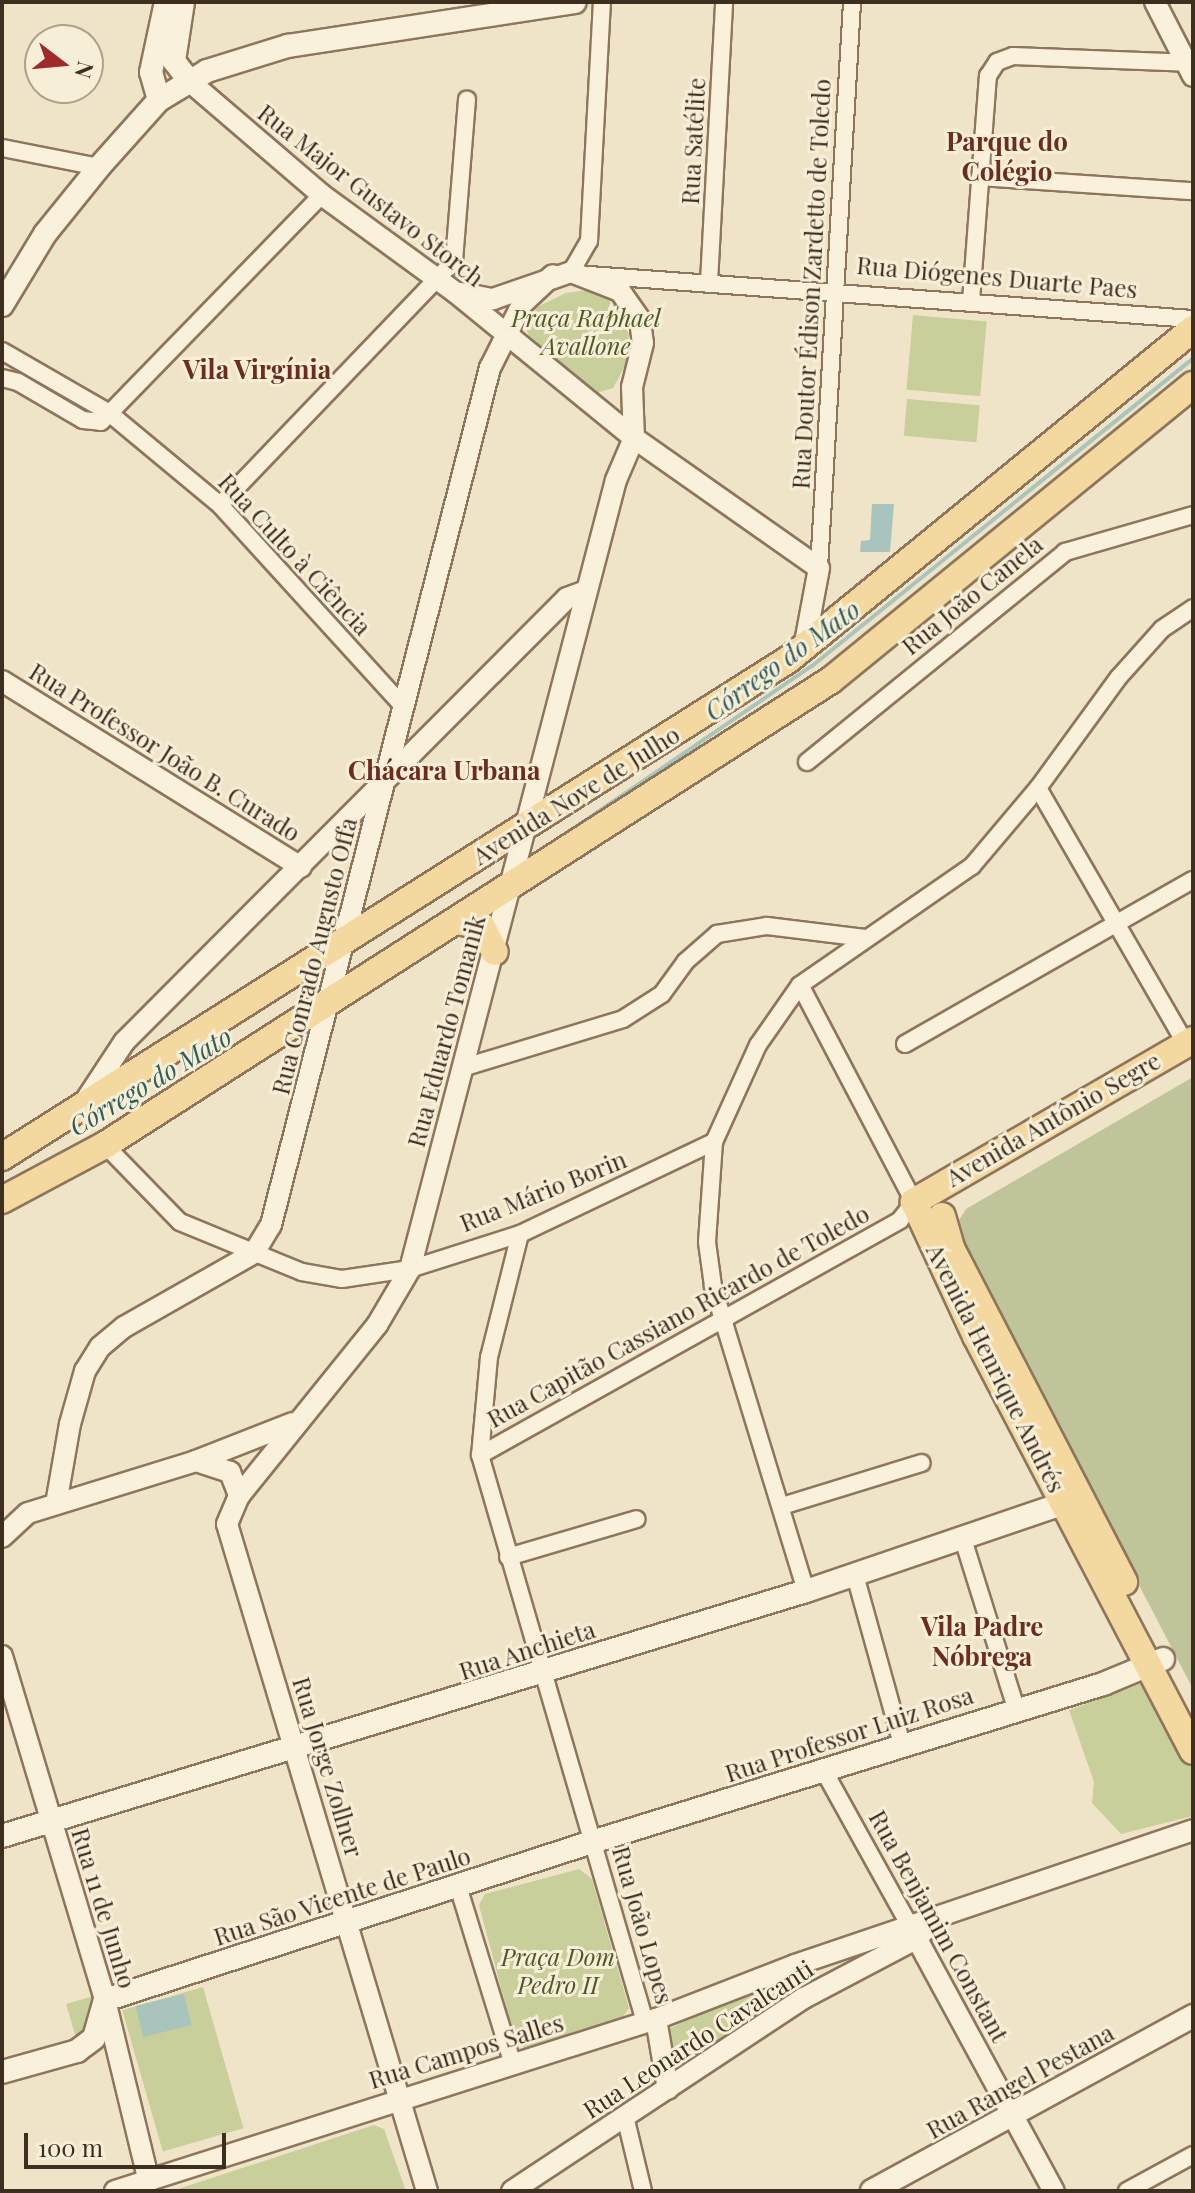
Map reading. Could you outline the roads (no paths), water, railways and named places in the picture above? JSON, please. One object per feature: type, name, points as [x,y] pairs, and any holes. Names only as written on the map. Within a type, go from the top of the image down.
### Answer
[{"type":"main road","points":[[159,100],[151,72],[166,2]]},
{"type":"main road","points":[[183,2],[174,61],[189,81]]},
{"type":"main road","points":[[2,305],[45,234],[99,167],[159,100],[189,81],[288,46],[575,2]]},
{"type":"main road","name":"Avenida Nove de Julho","points":[[2,1157],[523,831],[804,648],[1193,329]]},
{"type":"main road","name":"Avenida Nove de Julho","points":[[2,1200],[105,1145],[455,921],[512,878],[831,680],[1193,385]]},
{"type":"main road","points":[[455,921],[481,925],[495,952]]},
{"type":"main road","name":"Avenida Antônio Segre","points":[[907,1211],[1191,1047]]},
{"type":"main road","name":"Avenida Antônio Segre","points":[[934,1221],[960,1191],[1191,1047]]},
{"type":"main road","name":"Avenida Henrique Andrés","points":[[907,1211],[934,1221],[952,1250],[983,1330],[1064,1503],[1157,1663],[1193,1717]]},
{"type":"main road","name":"Avenida Henrique Andrés","points":[[983,1330],[1105,1541],[1193,1751]]},
{"type":"main road","points":[[1064,1503],[1075,1505],[1105,1541]]},
{"type":"main road","name":"Rua Anchieta","points":[[2,1836],[806,1591],[1064,1503]]},
{"type":"main road","name":"Rua Professor Luiz Rosa","points":[[595,1841],[824,1771],[1157,1663]]},
{"type":"main road","name":"Rua São Vicente de Paulo","points":[[105,2000],[595,1841]]},
{"type":"main road","points":[[2,2072],[77,2051],[94,2038],[105,2000]]},
{"type":"main road","name":"Rua Rangel Pestana","points":[[872,2191],[1193,2016]]},
{"type":"street","points":[[509,336],[522,304],[580,276],[590,225],[602,2]]},
{"type":"street","name":"Rua Satélite","points":[[709,282],[724,2]]},
{"type":"street","name":"Rua Doutor Édison Zardetto de Toledo","points":[[804,648],[819,568],[852,2]]},
{"type":"street","points":[[1155,2],[1191,68]]},
{"type":"street","points":[[971,301],[988,76],[997,62],[1013,56],[1191,68]]},
{"type":"street","name":"Rua Major Gustavo Storch","points":[[189,81],[322,195],[455,292],[634,438],[819,568]]},
{"type":"street","points":[[220,505],[454,261],[459,241],[467,100]]},
{"type":"street","points":[[2,148],[99,167]]},
{"type":"street","points":[[980,177],[1193,191]]},
{"type":"street","points":[[2,378],[18,382],[83,420],[101,422],[322,195]]},
{"type":"street","points":[[455,292],[493,299],[580,276],[633,306]]},
{"type":"street","name":"Rua Diógenes Duarte Paes","points":[[580,276],[835,290],[1193,319]]},
{"type":"street","points":[[634,438],[632,387],[643,343],[633,306],[641,289],[653,279]]},
{"type":"street","name":"Rua Conrado Augusto Offa","points":[[254,1253],[271,1225],[288,1174],[327,1003],[490,368],[509,336]]},
{"type":"street","name":"Rua Culto à Ciência","points":[[2,351],[108,412],[220,505],[403,706]]},
{"type":"street","points":[[590,401],[617,399],[632,387]]},
{"type":"street","name":"Rua Eduardo Tomanik","points":[[296,1422],[377,1325],[410,1269],[495,952],[523,831],[586,591],[616,480],[634,438]]},
{"type":"street","name":"Rua João Canela","points":[[807,762],[1065,552],[1193,515]]},
{"type":"street","name":"Rua Doutor Édison Zardetto de Toledo","points":[[819,568],[828,597],[843,619]]},
{"type":"street","points":[[78,1112],[124,1042],[301,867],[386,774],[567,598],[586,591]]},
{"type":"street","points":[[806,1591],[726,1314],[713,1286],[707,1242],[714,1142],[758,1045],[800,985],[972,866],[1038,788],[1119,677],[1162,629],[1193,608]]},
{"type":"street","name":"Rua Professor João B. Curado","points":[[2,681],[301,867]]},
{"type":"street","points":[[1038,788],[1115,925],[1191,1047]]},
{"type":"street","points":[[905,1044],[1193,880]]},
{"type":"street","points":[[465,1067],[623,1019],[662,994],[685,962],[717,934],[767,926],[865,938]]},
{"type":"street","name":"Avenida Henrique Andrés","points":[[800,985],[907,1211]]},
{"type":"street","points":[[124,1042],[141,1072]]},
{"type":"street","name":"Rua Mário Borin","points":[[105,1145],[180,1222],[302,1272],[342,1279],[410,1269],[520,1234],[714,1142]]},
{"type":"street","name":"Rua Capitão Cassiano Ricardo de Toledo","points":[[480,1455],[907,1211]]},
{"type":"street","points":[[480,1455],[489,1357],[520,1234]]},
{"type":"street","points":[[56,1504],[74,1410],[85,1371],[100,1347],[124,1327],[254,1253]]},
{"type":"street","points":[[2,1537],[28,1513],[196,1461],[296,1422]]},
{"type":"street","name":"Rua Jorge Zollner","points":[[296,1422],[239,1496],[227,1524],[229,1543],[296,1748],[397,2100],[427,2191]]},
{"type":"street","name":"Rua João Lopes","points":[[480,1455],[508,1557],[651,2021]]},
{"type":"street","points":[[196,1461],[230,1472],[239,1496]]},
{"type":"street","points":[[782,1506],[922,1463]]},
{"type":"street","points":[[508,1557],[637,1519]]},
{"type":"street","points":[[963,1539],[1016,1708]]},
{"type":"street","points":[[855,1575],[902,1745]]},
{"type":"street","name":"Rua 11 de Junho","points":[[2,1656],[105,2000],[146,2185]]},
{"type":"street","name":"Rua Benjamim Constant","points":[[824,1771],[1054,2191]]},
{"type":"street","name":"Rua Campos Salles","points":[[115,2191],[146,2185],[397,2100],[651,2021],[795,1965],[913,1933],[933,1922],[1193,1830]]},
{"type":"street","points":[[458,1886],[513,2065]]},
{"type":"street","name":"Rua Leonardo Cavalcanti","points":[[512,2191],[804,1998],[913,1933]]},
{"type":"street","points":[[795,1965],[807,1985],[804,1998]]},
{"type":"street","points":[[651,2021],[668,2089]]},
{"type":"street","points":[[625,2116],[643,2191]]},
{"type":"street","points":[[1127,2191],[1193,2155]]},
{"type":"water","points":[[872,504],[894,504],[890,552],[860,552],[861,541],[870,540]]},
{"type":"water","points":[[184,1994],[192,2025],[143,2037],[135,2006]]},
{"type":"waterway","name":"Córrego do Mato","points":[[564,835],[812,666],[1193,359]]},
{"type":"district","name":"Parque do Colégio","points":[[1007,156]]},
{"type":"district","name":"Vila Virgínia","points":[[257,369]]},
{"type":"district","name":"Chácara Urbana","points":[[444,770]]},
{"type":"district","name":"Vila Padre Nóbrega","points":[[982,1641]]},
{"type":"park label","name":"Praça Raphael Avallone","points":[[586,332]]},
{"type":"park label","name":"Praça Dom Pedro II","points":[[558,1971]]}]
